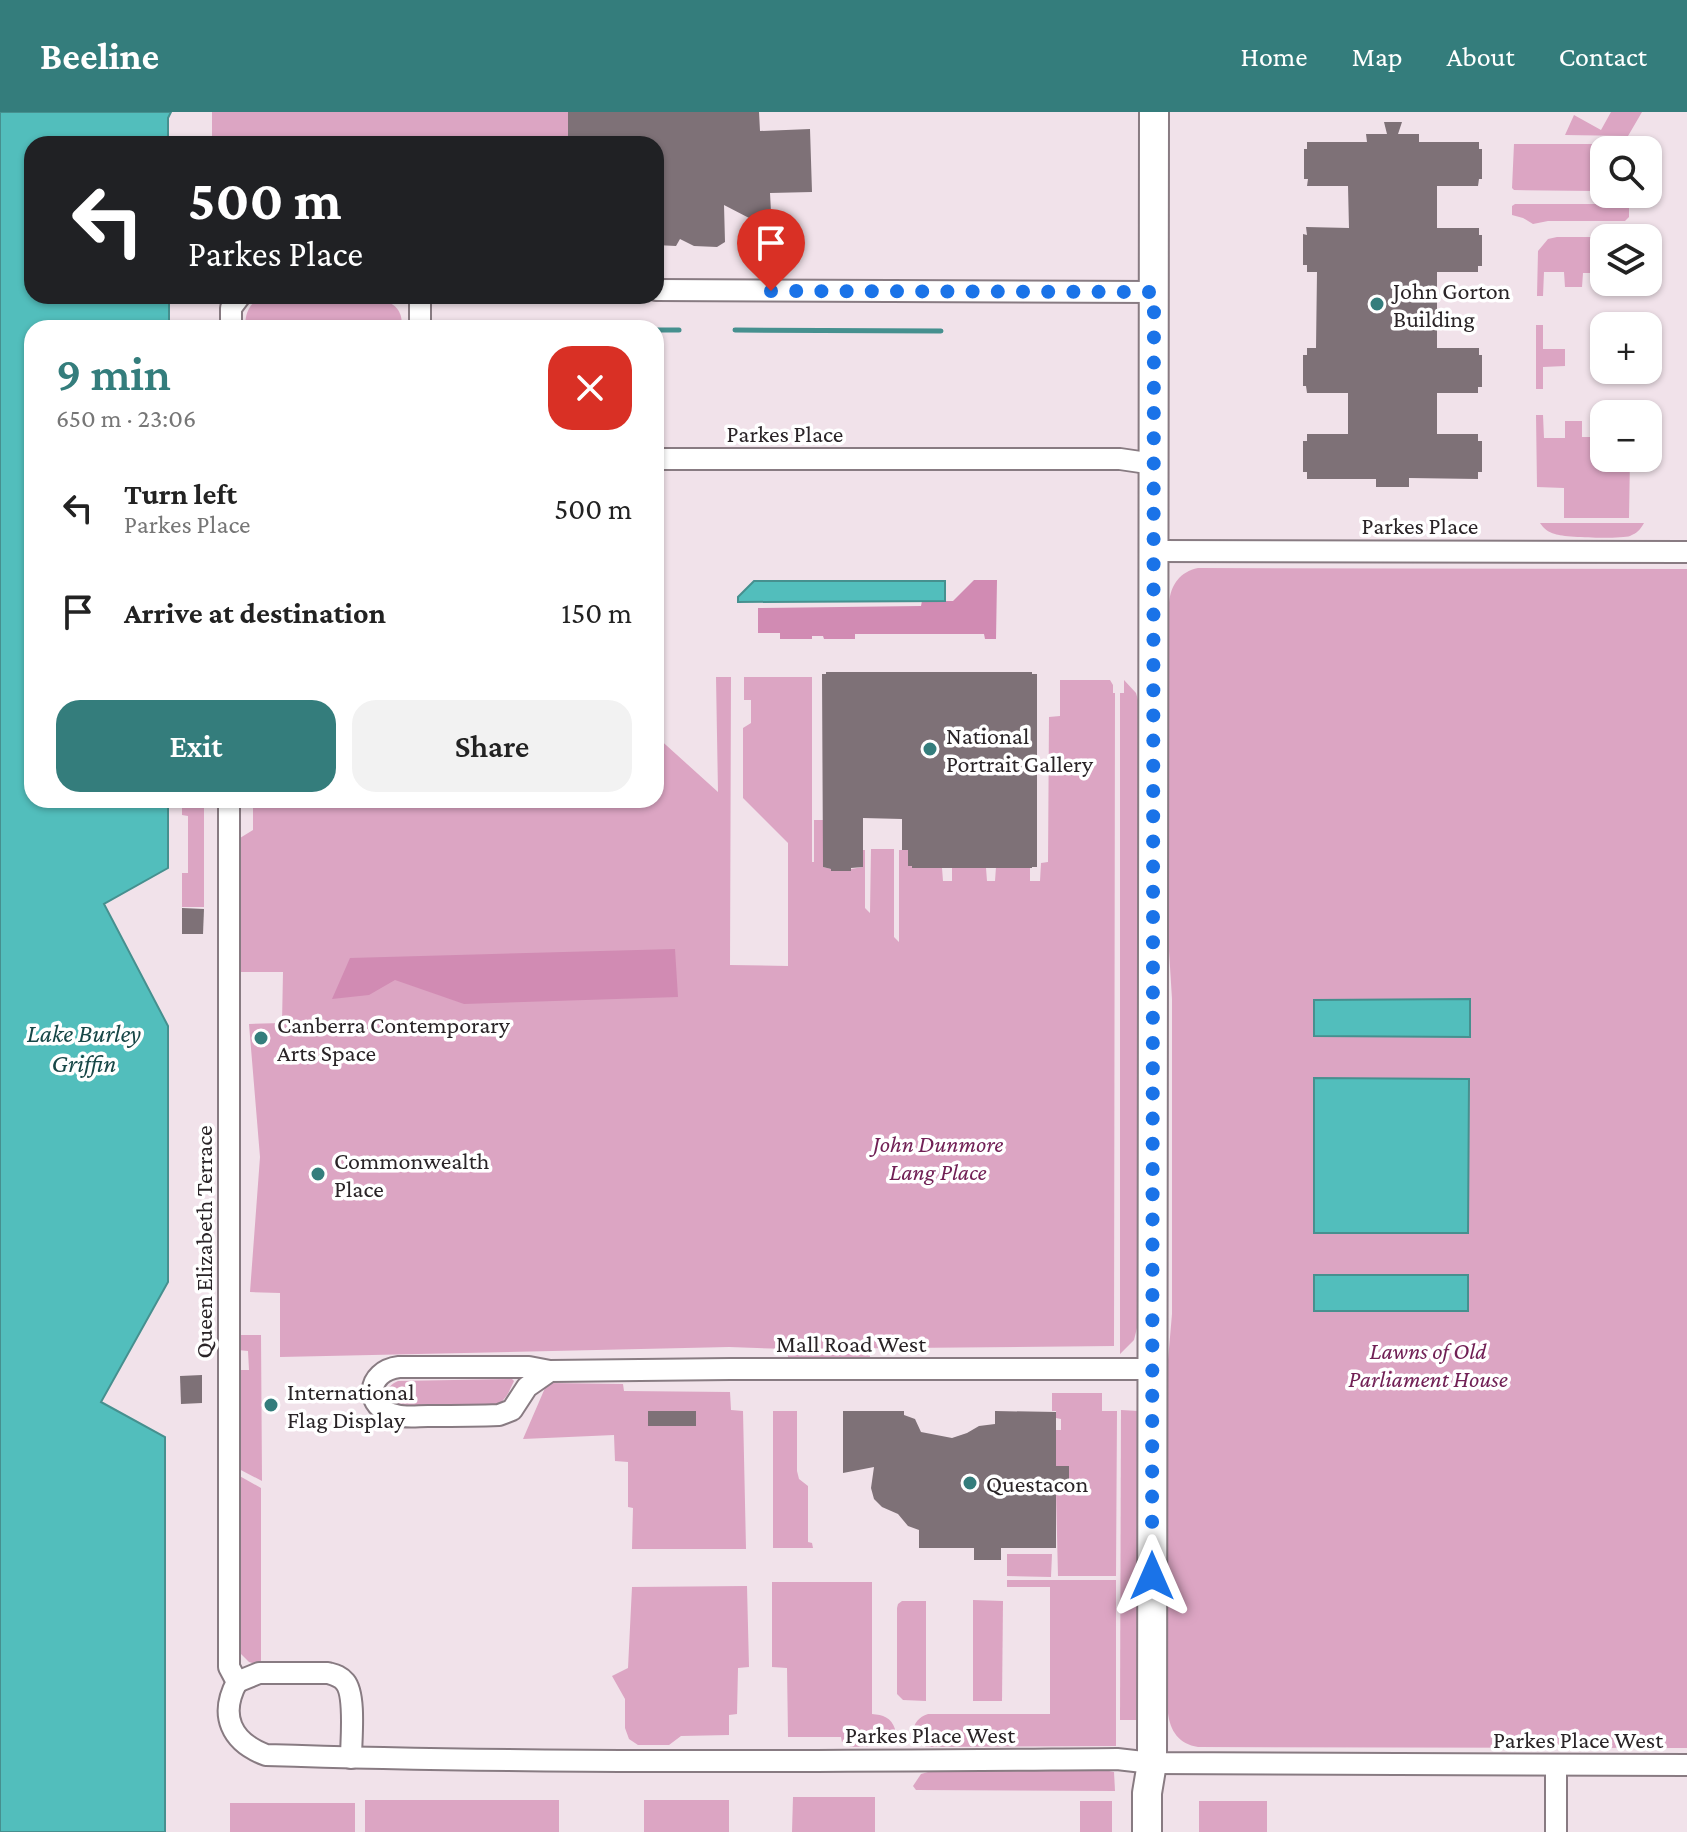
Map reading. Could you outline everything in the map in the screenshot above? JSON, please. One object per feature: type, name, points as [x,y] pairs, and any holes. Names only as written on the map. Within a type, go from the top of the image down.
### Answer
[{"type":"main road","points":[[1147,1832],[1147,1793],[1152,1763],[1154,113]]},
{"type":"main road","points":[[1152,1763],[1163,1793],[1163,1832]]},
{"type":"street","points":[[664,290],[1154,292]]},
{"type":"street","name":"Parkes Place","points":[[664,459],[1120,459],[1154,450]]},
{"type":"street","name":"Parkes Place","points":[[1154,551],[1687,552]]},
{"type":"street","name":"Queen Elizabeth Terrace","points":[[229,808],[229,1667],[237,1682]]},
{"type":"street","name":"Mall Road West","points":[[550,1371],[527,1387],[512,1410],[499,1415],[398,1416],[381,1408],[372,1392],[378,1376],[395,1367],[529,1367],[550,1371],[1153,1369]]},
{"type":"street","points":[[237,1682],[259,1673],[337,1675],[350,1694],[351,1758]]},
{"type":"street","name":"Parkes Place West","points":[[237,1682],[229,1696],[228,1714],[233,1729],[241,1741],[266,1755],[761,1761],[1117,1759],[1152,1763],[1687,1765]]},
{"type":"street","points":[[1556,1765],[1556,1832]]},
{"type":"green space","points":[[212,112],[568,112],[568,136],[212,136]]},
{"type":"green space","points":[[1611,112],[1642,112],[1628,136],[1565,135],[1574,115],[1601,130]]},
{"type":"green space","points":[[1514,144],[1590,144],[1590,191],[1512,188]]},
{"type":"green space","points":[[1590,204],[1590,208],[1629,208],[1629,217],[1625,221],[1548,221],[1533,224],[1512,215],[1512,206]]},
{"type":"green space","points":[[1590,237],[1590,273],[1583,273],[1582,287],[1565,287],[1564,272],[1544,272],[1543,296],[1537,296],[1538,251],[1548,239]]},
{"type":"green space","points":[[253,304],[392,304],[399,311],[401,320],[246,320]]},
{"type":"green space","points":[[1536,325],[1543,325],[1543,349],[1565,349],[1565,366],[1543,367],[1543,389],[1536,389]]},
{"type":"green space","points":[[1536,415],[1543,415],[1544,438],[1565,438],[1565,421],[1582,421],[1582,437],[1590,437],[1590,472],[1630,472],[1629,518],[1564,518],[1564,488],[1537,487]]},
{"type":"green space","points":[[1540,523],[1644,523],[1630,536],[1605,538],[1561,535],[1548,531]]},
{"type":"green space","name":"Lawns of Old Parliament House","points":[[1198,568],[1687,569],[1687,1748],[1198,1747],[1181,1740],[1171,1725],[1168,1713],[1168,1360],[1172,1314],[1169,603],[1178,580],[1186,572]]},
{"type":"green space","name":"John Dunmore Lang Place","points":[[716,677],[731,677],[730,965],[788,966],[788,843],[743,798],[743,728],[751,723],[751,700],[744,700],[744,677],[812,677],[812,862],[814,820],[823,820],[823,867],[832,871],[850,871],[863,867],[865,850],[865,908],[870,913],[871,849],[894,849],[894,937],[899,942],[899,850],[908,850],[909,866],[942,868],[943,881],[952,881],[952,866],[986,868],[987,881],[995,881],[996,867],[1030,868],[1030,881],[1040,881],[1041,863],[1048,862],[1049,717],[1060,716],[1060,680],[1110,680],[1115,693],[1114,1346],[729,1347],[280,1357],[280,1293],[250,1292],[260,1157],[249,1024],[282,1023],[283,972],[241,972],[240,838],[253,830],[253,808],[664,808],[664,743],[718,792]]},
{"type":"green space","points":[[1124,680],[1136,693],[1140,707],[1139,1320],[1134,1340],[1120,1354],[1120,693],[1124,693]]},
{"type":"green space","points":[[182,808],[204,808],[204,907],[182,907],[182,873],[188,873],[188,816],[182,815]]},
{"type":"green space","points":[[238,1335],[261,1335],[262,1481],[237,1468],[237,1370],[249,1370],[248,1351],[238,1350]]},
{"type":"green space","points":[[788,1351],[870,1351],[870,1359],[788,1358]]},
{"type":"green space","points":[[398,1381],[514,1381],[507,1396],[494,1406],[401,1406],[392,1401],[388,1394],[389,1387]]},
{"type":"green space","points":[[551,1383],[623,1384],[624,1391],[730,1392],[731,1410],[743,1411],[746,1549],[632,1549],[633,1508],[628,1507],[628,1462],[615,1461],[614,1435],[523,1439],[545,1388]]},
{"type":"green space","points":[[1052,1393],[1102,1393],[1102,1411],[1117,1411],[1116,1576],[1058,1576],[1056,1493],[1069,1493],[1056,1466],[1056,1430],[1061,1430],[1061,1419],[1056,1418],[1056,1411],[1052,1411]]},
{"type":"green space","points":[[1121,1410],[1138,1411],[1140,1416],[1140,1720],[1120,1720]]},
{"type":"green space","points":[[773,1411],[797,1411],[797,1471],[799,1479],[808,1486],[808,1542],[812,1543],[813,1548],[773,1548]]},
{"type":"green space","points":[[236,1474],[261,1488],[261,1666],[249,1662],[238,1651]]},
{"type":"green space","points":[[1007,1554],[1052,1554],[1051,1577],[1007,1576]]},
{"type":"green space","points":[[1007,1580],[1116,1580],[1116,1746],[926,1747],[915,1739],[916,1724],[928,1714],[1050,1714],[1050,1587],[1007,1587]]},
{"type":"green space","points":[[772,1582],[872,1582],[872,1714],[886,1717],[895,1729],[892,1739],[885,1746],[850,1747],[842,1742],[841,1737],[788,1737],[787,1668],[772,1667]]},
{"type":"green space","points":[[747,1586],[749,1667],[738,1668],[737,1714],[729,1715],[729,1735],[681,1736],[669,1745],[638,1745],[629,1739],[625,1728],[625,1699],[612,1676],[628,1668],[632,1587]]},
{"type":"green space","points":[[973,1600],[1003,1601],[1002,1701],[973,1701]]},
{"type":"green space","points":[[902,1601],[926,1601],[926,1701],[903,1700],[897,1694],[897,1608]]},
{"type":"green space","points":[[935,1770],[1109,1771],[1114,1772],[1115,1791],[916,1790],[913,1786],[921,1774]]},
{"type":"green space","points":[[793,1797],[875,1797],[875,1832],[792,1832]]},
{"type":"green space","points":[[365,1800],[559,1800],[559,1832],[365,1832]]},
{"type":"green space","points":[[644,1800],[729,1800],[729,1832],[644,1832]]},
{"type":"green space","points":[[1080,1801],[1112,1801],[1112,1832],[1080,1832]]},
{"type":"green space","points":[[1199,1801],[1267,1801],[1267,1832],[1199,1832]]},
{"type":"green space","points":[[230,1803],[355,1803],[355,1832],[230,1832]]},
{"type":"shaded area","points":[[974,580],[997,580],[996,639],[985,639],[984,634],[855,634],[855,639],[812,636],[812,639],[780,639],[780,633],[758,633],[758,608],[921,606],[922,601],[953,601]]},
{"type":"shaded area","points":[[675,949],[678,997],[464,1004],[395,980],[369,995],[332,999],[350,958]]},
{"type":"water","name":"Lake Burley Griffin","points":[[0,112],[171,112],[168,136],[24,136],[24,304],[169,304],[169,320],[24,320],[24,808],[168,808],[168,868],[104,904],[168,1026],[168,1282],[101,1402],[165,1437],[165,1832],[0,1832]]},
{"type":"water","points":[[754,581],[945,581],[945,601],[738,602],[738,597]]},
{"type":"water","points":[[1470,999],[1470,1037],[1314,1036],[1314,1000]]},
{"type":"water","points":[[1314,1078],[1469,1079],[1468,1233],[1314,1233]]},
{"type":"water","points":[[1314,1275],[1468,1275],[1468,1311],[1314,1311]]},
{"type":"building","points":[[568,112],[759,112],[760,131],[810,129],[812,192],[770,193],[771,212],[751,219],[724,205],[725,242],[717,247],[694,246],[680,239],[676,246],[664,245],[664,136],[568,136]]},
{"type":"building","name":"John Gorton Building","points":[[1384,122],[1402,122],[1398,134],[1419,134],[1419,142],[1479,142],[1479,149],[1482,149],[1482,179],[1479,179],[1478,186],[1437,186],[1437,228],[1479,228],[1479,235],[1482,235],[1482,266],[1478,266],[1478,272],[1437,272],[1437,348],[1479,348],[1479,355],[1482,355],[1482,387],[1478,387],[1478,393],[1437,393],[1437,434],[1478,434],[1478,441],[1482,441],[1482,472],[1478,472],[1478,479],[1409,478],[1409,487],[1376,487],[1376,479],[1307,479],[1307,472],[1303,472],[1303,441],[1307,441],[1307,434],[1348,434],[1348,393],[1307,393],[1306,386],[1303,386],[1303,355],[1307,355],[1307,348],[1316,348],[1317,272],[1307,272],[1307,265],[1303,265],[1303,234],[1307,235],[1306,227],[1349,228],[1348,186],[1307,186],[1308,179],[1304,179],[1304,149],[1307,149],[1307,142],[1367,142],[1366,134],[1387,134]]},
{"type":"building","name":"National Portrait Gallery","points":[[822,674],[1037,674],[1037,867],[912,868],[908,866],[908,850],[902,850],[902,819],[863,818],[863,867],[851,868],[851,871],[831,871],[823,867]]},
{"type":"building","points":[[182,908],[204,909],[203,934],[182,934]]},
{"type":"building","points":[[202,1375],[202,1403],[181,1404],[180,1376]]},
{"type":"building","points":[[648,1411],[696,1411],[696,1426],[648,1426]]},
{"type":"building","name":"Questacon","points":[[843,1411],[904,1411],[904,1415],[915,1419],[921,1432],[952,1438],[979,1426],[995,1424],[995,1411],[1056,1412],[1056,1466],[1069,1466],[1069,1493],[1056,1493],[1056,1548],[1001,1548],[1001,1560],[974,1560],[974,1548],[919,1548],[919,1530],[908,1526],[898,1514],[882,1507],[874,1499],[871,1488],[874,1467],[843,1473]]},
{"type":"waterway","points":[[664,330],[679,330]]},
{"type":"waterway","points":[[735,330],[941,331]]},
{"type":"place","name":"John Gorton Building","points":[[1377,304]]},
{"type":"place","name":"National Portrait Gallery","points":[[930,749]]},
{"type":"place","name":"Canberra Contemporary Arts Space","points":[[261,1038]]},
{"type":"place","name":"Commonwealth Place","points":[[318,1174]]},
{"type":"place","name":"International Flag Display","points":[[271,1405]]},
{"type":"place","name":"Questacon","points":[[970,1483]]},
{"type":"route","points":[[771,291],[1154,292],[1152,1576]]}]
